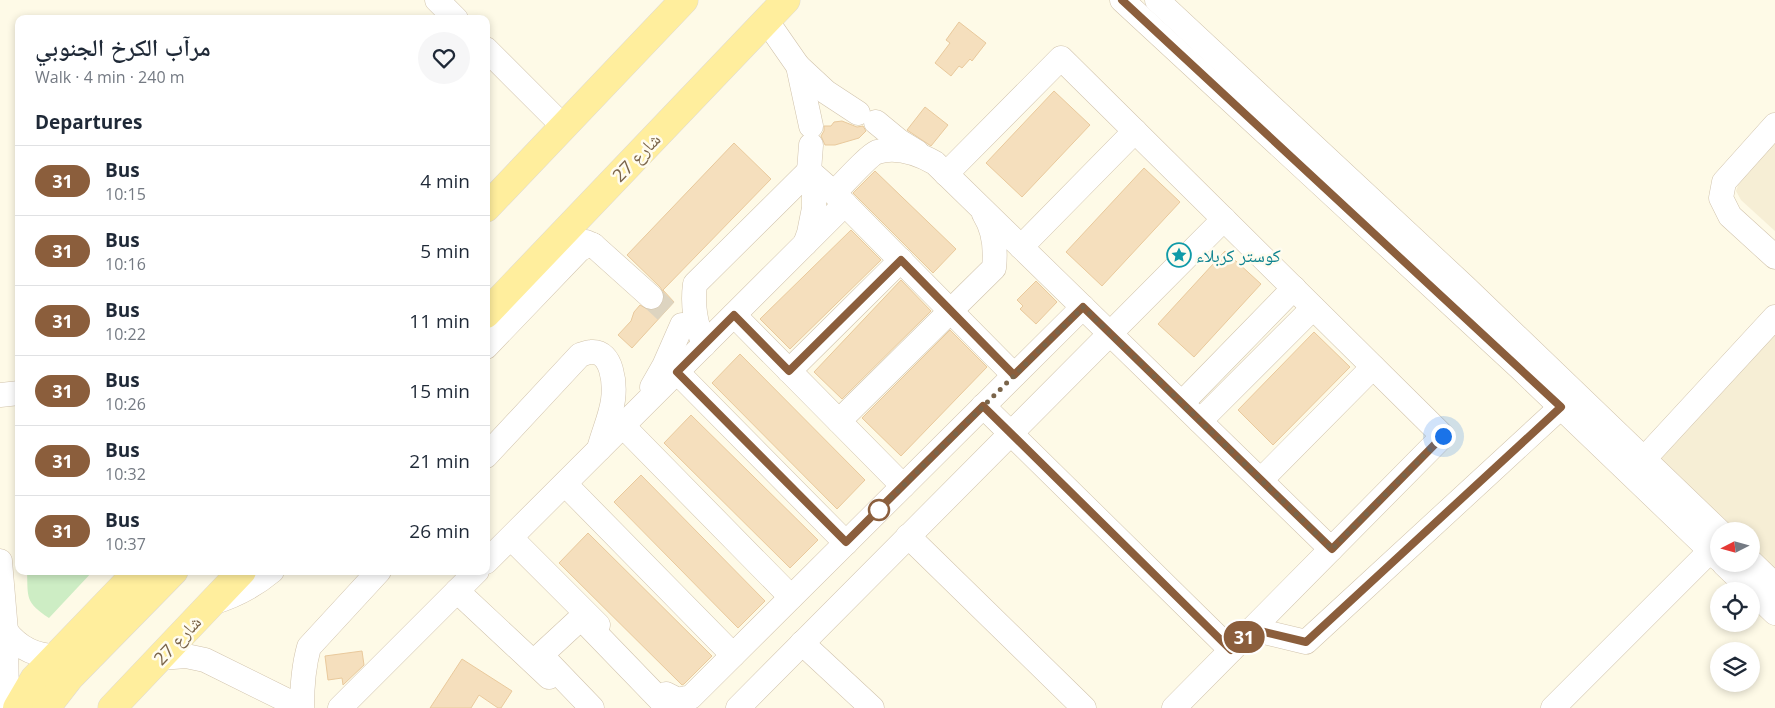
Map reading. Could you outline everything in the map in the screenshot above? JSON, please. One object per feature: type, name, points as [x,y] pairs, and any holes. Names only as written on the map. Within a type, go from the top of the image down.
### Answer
[{"type":"main road","points":[[490,204],[684,0]]},
{"type":"main road","name":"شارع 27","points":[[490,310],[786,0]]},
{"type":"main road","points":[[17,708],[34,679],[134,575]]},
{"type":"main road","points":[[46,708],[70,677],[170,575]]},
{"type":"main road","name":"شارع 27","points":[[112,708],[238,575]]},
{"type":"street","points":[[437,0],[452,15]]},
{"type":"street","points":[[1122,0],[1710,544]]},
{"type":"street","points":[[1157,0],[1465,287],[1644,459],[1710,541]]},
{"type":"street","points":[[766,20],[798,66],[826,92],[935,163],[1332,549]]},
{"type":"street","points":[[946,174],[1061,58],[1443,436],[1174,708]]},
{"type":"street","points":[[490,59],[564,127]]},
{"type":"street","points":[[798,66],[811,136],[809,171],[814,183],[814,208],[805,244]]},
{"type":"street","points":[[1775,125],[1724,182],[1721,198],[1730,216],[1775,257]]},
{"type":"street","points":[[1021,247],[1135,131]]},
{"type":"street","points":[[672,704],[496,562],[565,484],[805,244],[876,152],[898,149],[920,155]]},
{"type":"street","points":[[809,171],[839,198],[1014,375]]},
{"type":"street","points":[[704,345],[698,330],[693,302],[696,284],[809,171]]},
{"type":"street","points":[[839,421],[994,268],[993,237],[988,221],[979,206]]},
{"type":"street","points":[[738,708],[1224,219]]},
{"type":"street","points":[[545,253],[579,242],[593,245],[704,345]]},
{"type":"street","points":[[490,343],[579,250],[593,245]]},
{"type":"street","points":[[789,371],[901,260]]},
{"type":"street","points":[[1182,404],[1294,288]]},
{"type":"street","points":[[672,704],[678,700],[691,697],[1083,307]]},
{"type":"street","points":[[1200,421],[1313,308]]},
{"type":"street","points":[[641,408],[664,366],[666,311]]},
{"type":"street","points":[[734,315],[903,486]]},
{"type":"street","points":[[1644,459],[1775,317]]},
{"type":"street","points":[[490,452],[580,355],[592,352],[599,353],[610,363],[612,372],[613,401],[598,451]]},
{"type":"street","points":[[1261,480],[1373,367]]},
{"type":"street","points":[[677,372],[846,542]]},
{"type":"street","points":[[0,395],[15,393]]},
{"type":"street","points":[[983,406],[1231,650]]},
{"type":"street","points":[[1252,629],[1306,642],[1561,407]]},
{"type":"street","points":[[623,426],[792,597]]},
{"type":"street","points":[[565,484],[733,655]]},
{"type":"street","points":[[908,536],[1084,708]]},
{"type":"street","points":[[1553,708],[1710,559]]},
{"type":"street","points":[[0,561],[6,631],[3,660],[7,708]]},
{"type":"street","points":[[1760,571],[1775,585]]},
{"type":"street","points":[[1737,572],[1775,613]]},
{"type":"street","points":[[212,603],[234,596],[256,584],[267,575]]},
{"type":"street","points":[[160,658],[186,656],[205,660],[302,708],[302,682],[309,647],[375,575]]},
{"type":"street","points":[[340,708],[457,591],[479,575]]},
{"type":"street","points":[[457,591],[581,708]]},
{"type":"street","points":[[592,708],[541,655],[581,618],[672,704]]},
{"type":"street","points":[[6,631],[19,646],[28,651],[56,656]]},
{"type":"street","points":[[802,643],[872,708]]},
{"type":"shaded area","points":[[1775,140],[1775,231],[1741,200],[1736,191],[1740,180]]},
{"type":"shaded area","points":[[1775,329],[1775,570],[1760,556],[1760,522],[1726,522],[1658,458]]},
{"type":"green space","points":[[27,575],[89,575],[49,618],[36,608],[29,599]]},
{"type":"building","points":[[959,22],[986,43],[972,61],[970,59],[962,68],[959,66],[951,76],[935,63],[950,43],[946,40]]},
{"type":"building","points":[[1054,91],[1090,125],[1022,197],[986,163]]},
{"type":"building","points":[[925,107],[948,125],[931,146],[907,130]]},
{"type":"building","points":[[842,121],[857,127],[863,126],[866,131],[859,138],[835,145],[825,145],[821,136],[824,126],[831,126],[834,122]]},
{"type":"building","points":[[734,143],[771,179],[663,290],[674,302],[632,348],[618,335],[631,321],[634,312],[640,305],[649,310],[655,310],[661,306],[664,300],[664,293],[627,255]]},
{"type":"building","points":[[1144,168],[1180,202],[1102,286],[1066,252]]},
{"type":"building","points":[[875,171],[956,249],[933,273],[853,193]]},
{"type":"building","points":[[851,230],[881,260],[790,349],[760,319]]},
{"type":"building","points":[[1225,251],[1261,284],[1194,357],[1158,324]]},
{"type":"building","points":[[901,280],[931,311],[842,399],[814,372]]},
{"type":"building","points":[[1036,281],[1057,302],[1036,324],[1020,309],[1023,306],[1017,300]]},
{"type":"building","points":[[950,330],[987,367],[901,456],[862,418]]},
{"type":"building","points":[[1314,332],[1350,367],[1273,445],[1238,410]]},
{"type":"building","points":[[740,354],[865,480],[837,509],[712,383]]},
{"type":"building","points":[[691,415],[818,540],[790,568],[664,443]]},
{"type":"building","points":[[641,475],[765,601],[738,628],[614,502]]},
{"type":"building","points":[[588,533],[712,656],[684,684],[682,685],[559,563]]},
{"type":"building","points":[[362,651],[364,665],[343,685],[342,678],[328,680],[325,656]]},
{"type":"building","points":[[462,659],[512,691],[501,708],[498,708],[479,695],[471,708],[430,708]]},
{"type":"tunnel","points":[[651,297],[666,311]]},
{"type":"bus line","name":"31","points":[[1122,0],[1561,407],[1306,642],[1252,629],[1231,650],[983,406],[846,542],[677,372],[734,315],[789,371],[901,260],[1014,375],[1083,307],[1332,549],[1443,436]]},
{"type":"place","name":"كوستر كربلاء","points":[[1179,255]]},
{"type":"route","points":[[879,510],[1083,307],[1332,549],[1443,436]]}]
